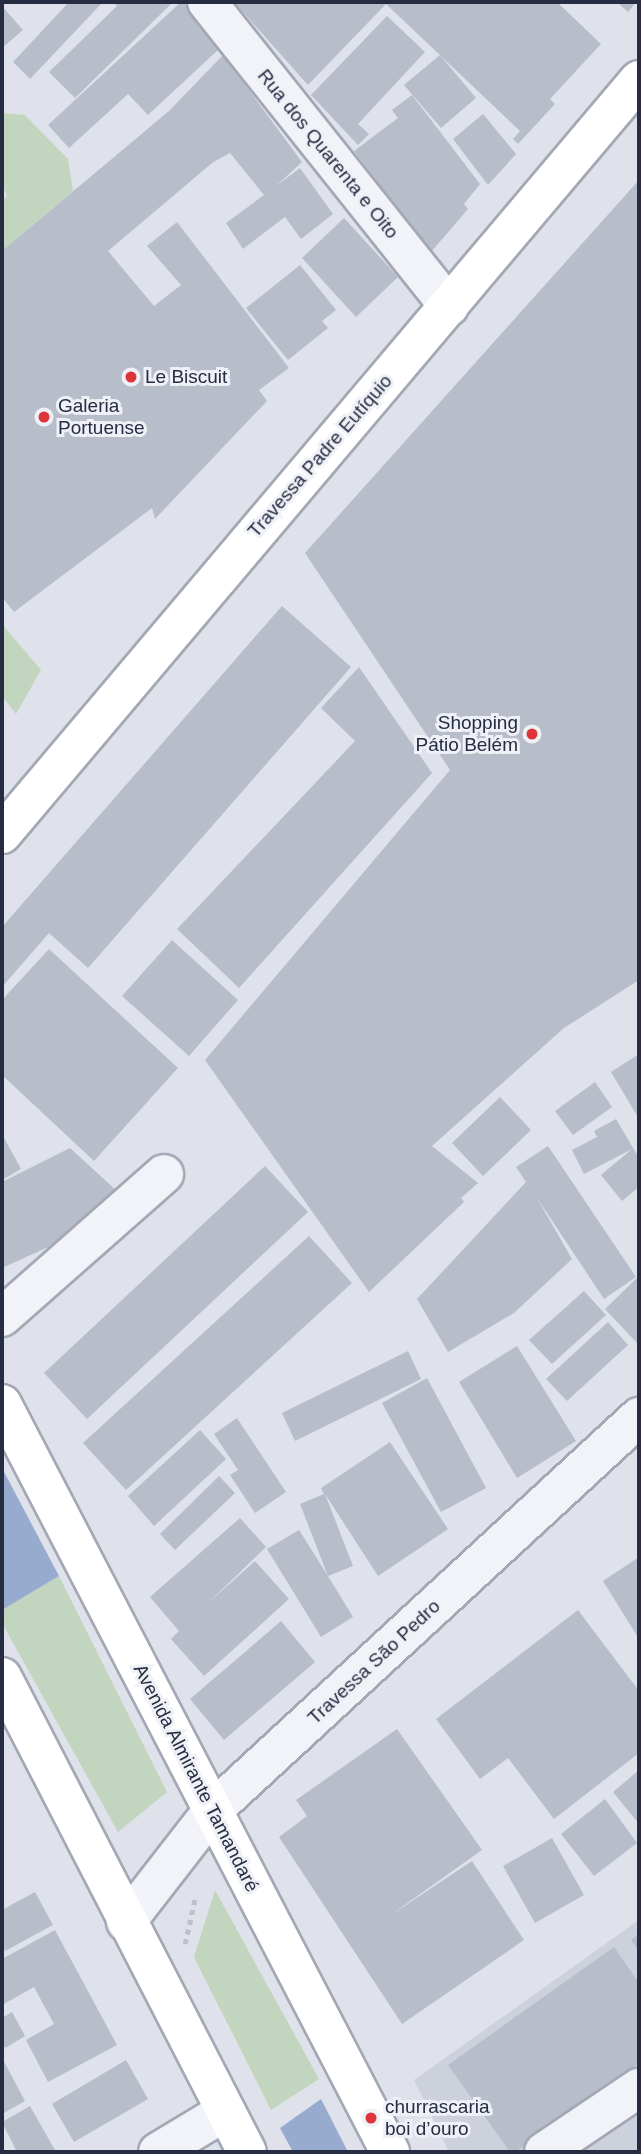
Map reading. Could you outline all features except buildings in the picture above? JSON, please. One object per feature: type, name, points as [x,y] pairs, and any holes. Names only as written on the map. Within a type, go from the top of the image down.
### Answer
[{"type":"main road","name":"Travessa Padre Eutíquio","points":[[2,834],[639,80]]},
{"type":"main road","name":"Avenida Almirante Tamandaré","points":[[2,1404],[390,2152]]},
{"type":"main road","points":[[2,1677],[126,1922],[247,2152]]},
{"type":"street","name":"Rua dos Quarenta e Oito","points":[[207,2],[449,306]]},
{"type":"street","points":[[12,1309],[164,1174]]},
{"type":"street","name":"Travessa São Pedro","points":[[126,1922],[213,1810],[639,1417]]},
{"type":"street","points":[[544,2152],[639,2088]]},
{"type":"street","points":[[158,2152],[226,2111]]},
{"type":"path","points":[[184,1945],[197,1891]]},
{"type":"shaded area","points":[[639,1920],[639,2152],[449,2152],[414,2080]]},
{"type":"green space","points":[[2,113],[25,115],[68,159],[73,191],[2,251],[2,201],[7,196],[2,185]]},
{"type":"green space","points":[[2,624],[41,670],[16,714],[2,696]]},
{"type":"green space","points":[[59,1576],[167,1792],[118,1832],[2,1623],[2,1610]]},
{"type":"green space","points":[[215,1890],[319,2079],[271,2110],[194,1957]]},
{"type":"water","points":[[2,1468],[59,1576],[2,1610]]},
{"type":"water","points":[[321,2099],[348,2152],[293,2152],[280,2128]]},
{"type":"place","name":"Le Biscuit","points":[[131,377]]},
{"type":"place","name":"Galeria Portuense","points":[[44,417]]},
{"type":"place","name":"Shopping Pátio Belém","points":[[532,734]]},
{"type":"place","name":"churrascaria boi d’ouro","points":[[371,2118]]}]
